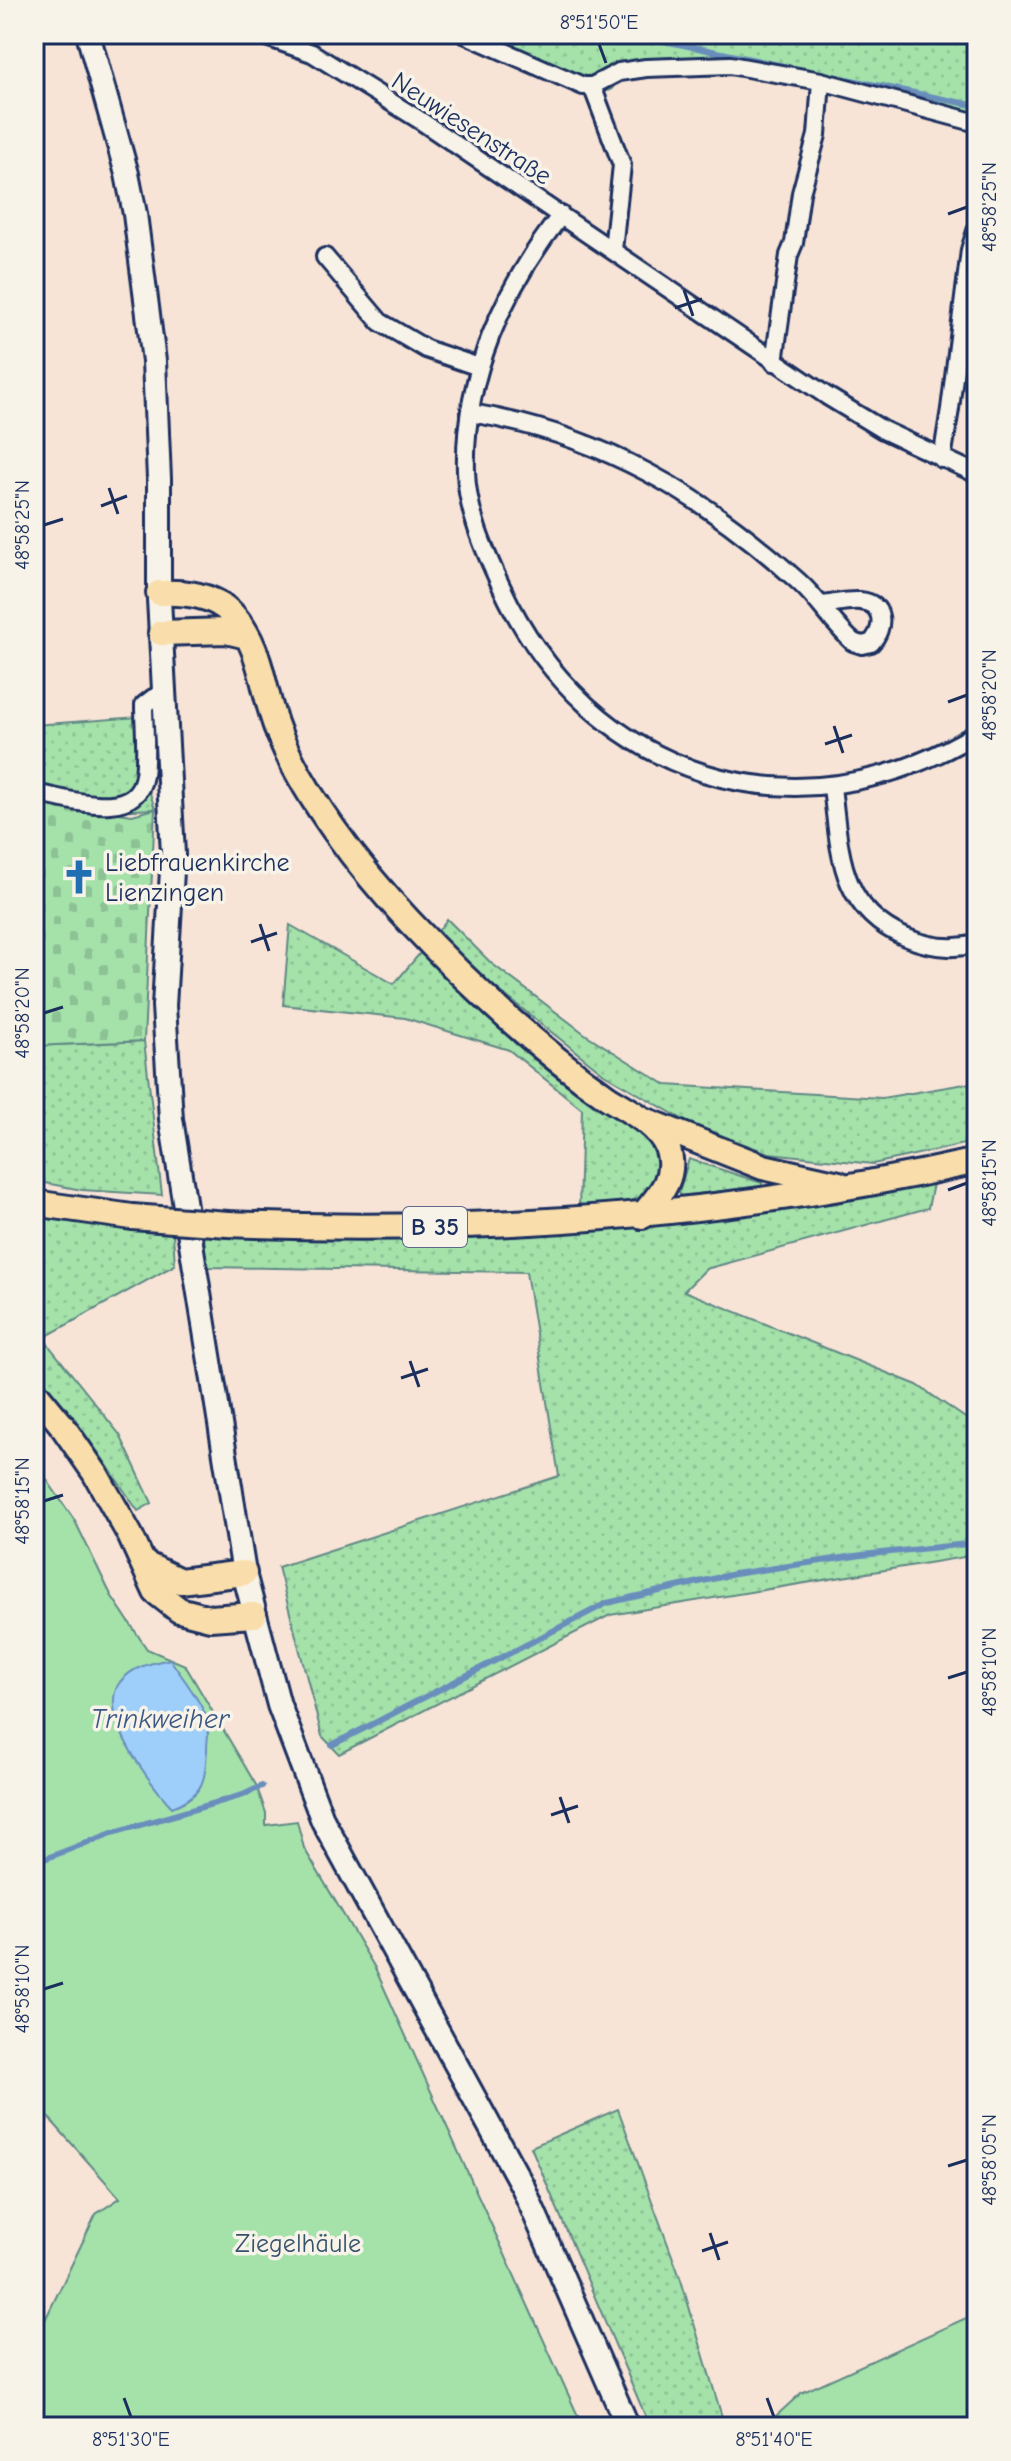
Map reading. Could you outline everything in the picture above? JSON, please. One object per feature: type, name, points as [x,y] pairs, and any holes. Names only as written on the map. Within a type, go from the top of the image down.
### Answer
[{"type":"main road","points":[[88,34],[127,174],[149,312],[159,479],[159,593],[173,854],[164,1006],[171,1119],[244,1573],[279,1705],[323,1821],[523,2187],[628,2427]]},
{"type":"main road","points":[[159,593],[180,592],[218,602],[233,615],[247,636],[263,671],[277,729],[287,752],[316,803],[359,862],[401,913],[514,1024],[580,1077],[643,1120],[663,1139],[671,1170],[666,1187],[642,1216]]},
{"type":"main road","points":[[161,633],[226,631],[247,636]]},
{"type":"main road","points":[[643,1120],[763,1167],[854,1187]]},
{"type":"main road","name":"B 35","points":[[34,1203],[132,1217],[228,1224],[395,1228],[556,1222],[748,1204],[854,1187],[977,1161]]},
{"type":"main road","points":[[34,1391],[95,1473],[145,1564],[156,1592],[179,1610],[210,1618],[254,1615]]},
{"type":"main road","points":[[145,1564],[180,1581],[244,1573]]},
{"type":"street","name":"Neuwiesenstraße","points":[[258,34],[312,53],[418,119],[774,362],[883,430],[977,474]]},
{"type":"street","points":[[464,34],[583,86],[592,86],[619,72],[646,68],[730,65],[821,81],[977,123]]},
{"type":"street","points":[[774,362],[789,255],[794,243],[801,193],[817,135],[821,81]]},
{"type":"street","points":[[592,86],[622,165],[613,250]]},
{"type":"street","points":[[561,215],[521,273],[499,315],[479,367],[466,452],[466,475],[474,519],[511,608],[533,645],[584,703],[619,730],[683,767],[759,787],[832,787],[905,768],[977,733]]},
{"type":"street","points":[[942,459],[970,250],[977,228]]},
{"type":"street","points":[[325,257],[380,322],[426,349],[479,367]]},
{"type":"street","points":[[471,413],[545,428],[614,454],[651,473],[750,539],[821,605]]},
{"type":"street","points":[[34,793],[103,805],[125,803],[134,797],[144,776],[144,705],[153,698],[165,695]]},
{"type":"street","points":[[832,787],[844,869],[863,908],[894,933],[916,942],[941,947],[977,944]]},
{"type":"green space","points":[[472,34],[977,34],[977,130],[745,72],[621,75],[611,90],[591,95]]},
{"type":"green space","points":[[138,717],[140,761],[155,809],[111,811],[34,800],[34,725]]},
{"type":"green space","points":[[34,800],[132,815],[155,809],[144,1041],[34,1046]]},
{"type":"green space","points":[[447,919],[491,963],[585,1034],[666,1085],[882,1098],[977,1082],[977,1141],[873,1164],[769,1153],[696,1127],[604,1074],[486,980],[436,934]]},
{"type":"green space","points":[[290,925],[394,984],[421,952],[577,1088],[648,1141],[656,1154],[659,1169],[650,1190],[628,1202],[579,1208],[582,1109],[509,1050],[405,1018],[283,1005]]},
{"type":"green space","points":[[144,1041],[162,1195],[82,1190],[34,1181],[34,1046]]},
{"type":"green space","points":[[689,1159],[762,1183],[762,1186],[681,1196],[679,1192]]},
{"type":"green space","points":[[934,1179],[928,1208],[706,1269],[684,1291],[917,1385],[977,1426],[977,1555],[610,1615],[339,1754],[322,1736],[278,1567],[559,1476],[526,1272],[206,1267],[204,1233],[431,1239],[561,1234],[722,1215]]},
{"type":"green space","points":[[34,1213],[173,1233],[175,1265],[43,1338],[120,1435],[152,1503],[138,1511],[98,1452],[34,1369]]},
{"type":"green space","name":"Ziegelhäule","points":[[34,1461],[75,1521],[111,1595],[147,1649],[185,1665],[256,1785],[266,1813],[266,1825],[297,1821],[304,1848],[375,1968],[583,2427],[34,2427],[34,2343],[96,2214],[120,2198],[34,2101]]},
{"type":"green space","points":[[618,2109],[681,2280],[725,2427],[650,2427],[531,2147]]},
{"type":"green space","points":[[977,2313],[977,2418],[951,2427],[764,2427],[801,2393]]},
{"type":"water","name":"Trinkweiher","points":[[170,1659],[199,1702],[207,1718],[208,1729],[201,1786],[191,1797],[172,1807],[129,1748],[120,1729],[114,1695],[120,1682],[131,1672]]},
{"type":"waterway","points":[[654,34],[664,41],[977,106]]},
{"type":"waterway","points":[[332,1745],[607,1603],[734,1574],[862,1555],[977,1543]]},
{"type":"waterway","points":[[34,1863],[112,1833],[243,1795],[262,1786]]},
{"type":"place","name":"Liebfrauenkirche Lienzingen","points":[[79,877]]}]
